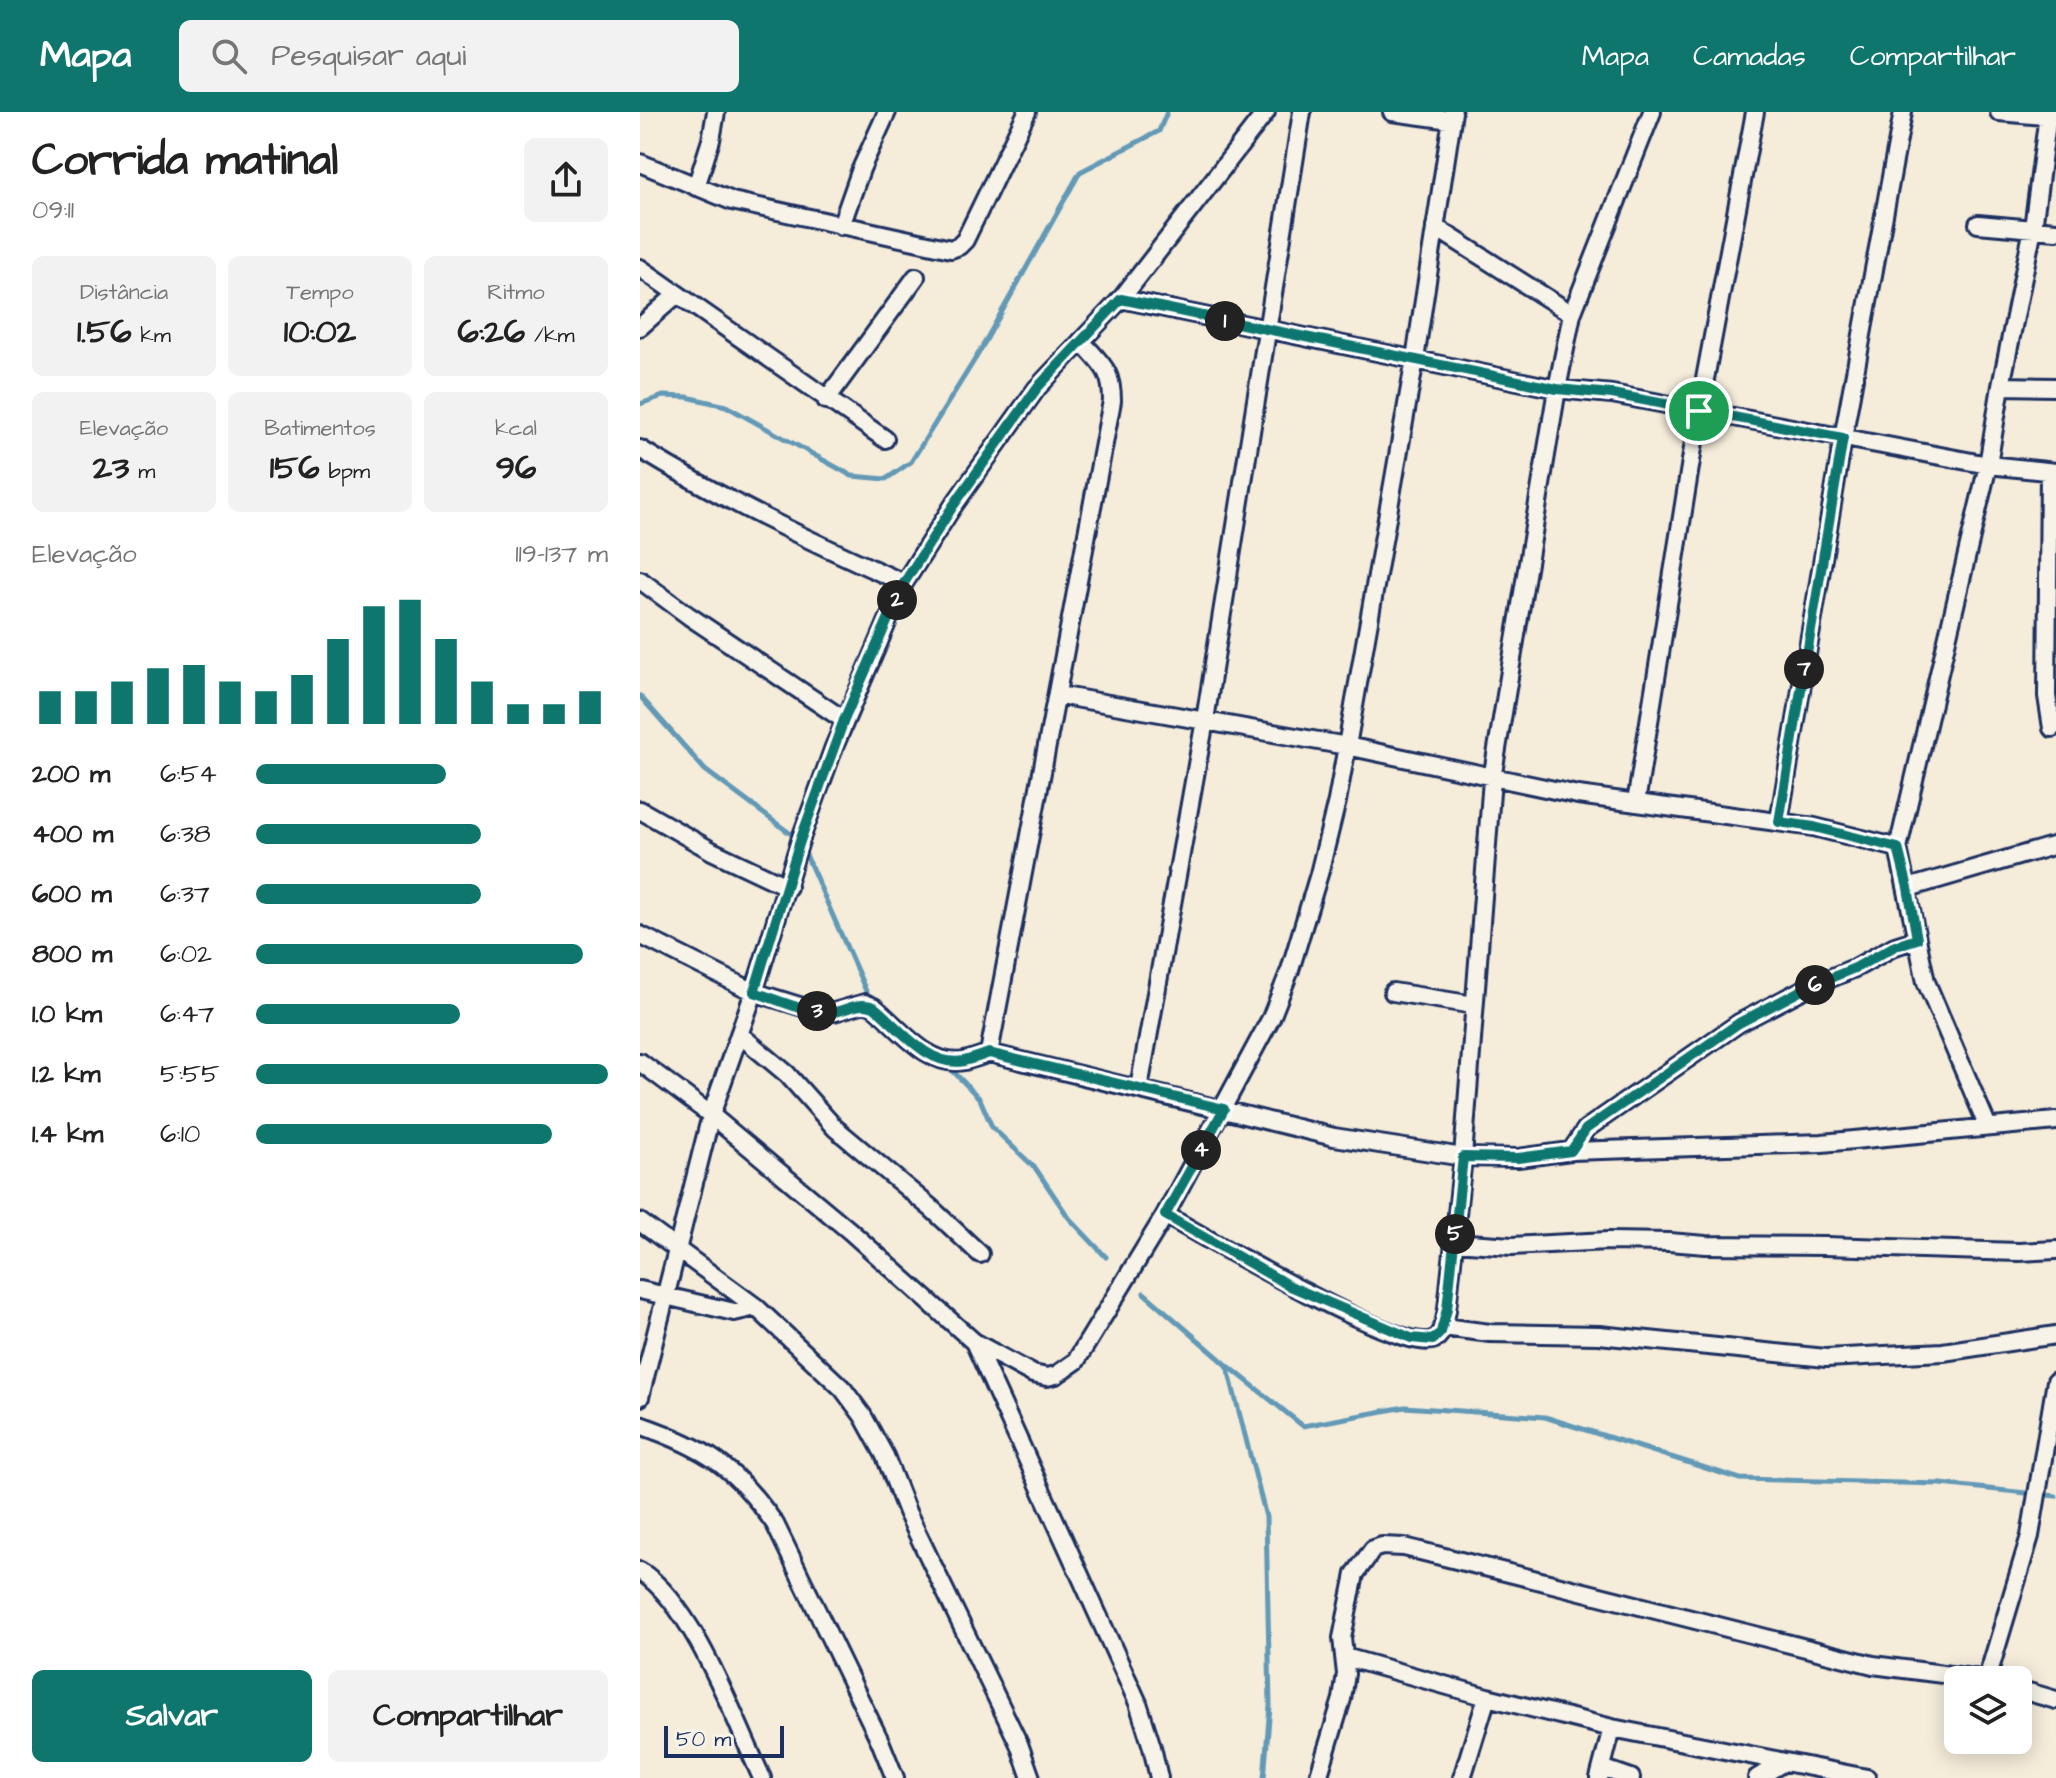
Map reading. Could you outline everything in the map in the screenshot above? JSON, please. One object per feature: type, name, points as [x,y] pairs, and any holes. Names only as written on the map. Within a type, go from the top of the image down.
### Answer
[{"type":"street","points":[[696,187],[716,112]]},
{"type":"street","points":[[841,226],[861,169],[887,112]]},
{"type":"street","points":[[640,163],[732,201],[951,249],[965,240],[1027,112]]},
{"type":"street","points":[[640,1397],[711,1115],[754,992],[800,841],[844,720],[904,583],[1000,437],[1037,388],[1121,299],[1266,112]]},
{"type":"street","points":[[1139,1088],[1205,720],[1302,112]]},
{"type":"street","points":[[640,1062],[711,1115],[850,1231],[974,1342],[1033,1374],[1047,1377],[1067,1369],[1087,1345],[1165,1215],[1271,1018],[1290,970],[1319,874],[1347,746],[1415,359],[1452,116],[1392,112]]},
{"type":"street","points":[[1165,1215],[1290,1286],[1385,1328],[1428,1341],[1436,1339],[1443,1327],[1463,1157],[1492,779],[1557,389],[1572,314],[1652,112]]},
{"type":"street","points":[[1636,803],[1699,411],[1755,112]]},
{"type":"street","points":[[1779,822],[1843,438],[1903,112]]},
{"type":"street","points":[[1988,1127],[1934,1004],[1921,962],[1898,848],[1988,465],[2052,116],[1999,112]]},
{"type":"street","points":[[1978,224],[2056,231]]},
{"type":"street","points":[[1435,227],[1572,314]]},
{"type":"street","points":[[640,268],[885,439]]},
{"type":"street","points":[[826,400],[916,277]]},
{"type":"street","points":[[640,327],[676,295]]},
{"type":"street","points":[[1121,299],[1557,389],[1612,394],[1988,465],[2052,472],[2052,728]]},
{"type":"street","points":[[989,1053],[1112,401],[1112,381],[1105,368],[1081,341]]},
{"type":"street","points":[[2001,386],[2056,387]]},
{"type":"street","points":[[640,449],[812,543],[904,583]]},
{"type":"street","points":[[640,580],[844,720]]},
{"type":"street","points":[[1058,695],[1347,746],[1578,795],[1814,827],[1898,848]]},
{"type":"street","points":[[640,810],[712,851],[788,887]]},
{"type":"street","points":[[1908,888],[2056,845]]},
{"type":"street","points":[[640,935],[754,992],[822,1013],[865,1003],[874,1007],[931,1055],[949,1061],[963,1061],[989,1053],[1334,1137],[1463,1157],[1518,1158],[1571,1151],[1822,1143],[2056,1121]]},
{"type":"street","points":[[1571,1151],[1586,1129],[1739,1023],[1895,946],[1917,939]]},
{"type":"street","points":[[1393,992],[1474,1005]]},
{"type":"street","points":[[739,1034],[787,1074],[835,1128],[931,1208],[980,1254]]},
{"type":"street","points":[[640,1222],[756,1307],[843,1389],[863,1416],[885,1456],[907,1512],[1019,1744],[1031,1778]]},
{"type":"street","points":[[1454,1242],[1512,1246],[1608,1241],[2019,1252],[2056,1250]]},
{"type":"street","points":[[640,1290],[734,1312],[756,1307]]},
{"type":"street","points":[[1443,1327],[1490,1333],[1599,1335],[1826,1358],[1943,1352],[2056,1335]]},
{"type":"street","points":[[974,1342],[1138,1703],[1159,1778]]},
{"type":"street","points":[[1992,1666],[2030,1536],[2056,1381]]},
{"type":"street","points":[[640,1425],[678,1438],[713,1456],[766,1511],[854,1687],[895,1778]]},
{"type":"street","points":[[1318,1778],[1342,1699],[1345,1657],[1342,1638],[1355,1574],[1373,1549],[1382,1546],[1404,1547],[1873,1665],[1944,1674]]},
{"type":"street","points":[[640,1571],[672,1599],[696,1636],[762,1778]]},
{"type":"street","points":[[1345,1657],[1612,1728],[1867,1778]]},
{"type":"street","points":[[2032,1693],[2056,1700]]},
{"type":"street","points":[[1462,1778],[1487,1697]]},
{"type":"street","points":[[1612,1728],[1600,1773],[1631,1778]]},
{"type":"street","points":[[1757,1778],[1784,1762]]},
{"type":"waterway","points":[[640,404],[663,396],[687,397],[726,406],[852,476],[886,479],[911,462],[977,356],[1080,172],[1159,131],[1167,112]]},
{"type":"waterway","points":[[640,696],[705,770],[799,840]]},
{"type":"waterway","points":[[803,848],[870,1000]]},
{"type":"waterway","points":[[948,1066],[980,1099],[992,1127],[1036,1169],[1069,1218],[1106,1257]]},
{"type":"waterway","points":[[1144,1293],[1227,1365],[1266,1517],[1270,1706],[1264,1778]]},
{"type":"waterway","points":[[1227,1365],[1303,1426],[1405,1407],[1545,1417],[1740,1479],[1941,1484],[2056,1496]]},
{"type":"route","points":[[1121,299],[1557,389],[1612,394],[1699,411],[1843,438],[1779,822],[1814,827],[1898,848],[1917,939],[1895,946],[1739,1023],[1586,1129],[1571,1151],[1518,1158],[1463,1157],[1447,1309],[1436,1339],[1411,1338],[1290,1286],[1165,1215],[1224,1109],[989,1053],[963,1061],[949,1061],[931,1055],[874,1007],[865,1003],[822,1013],[754,992],[800,841],[844,720],[904,583],[991,450],[1037,388],[1121,299]]}]
